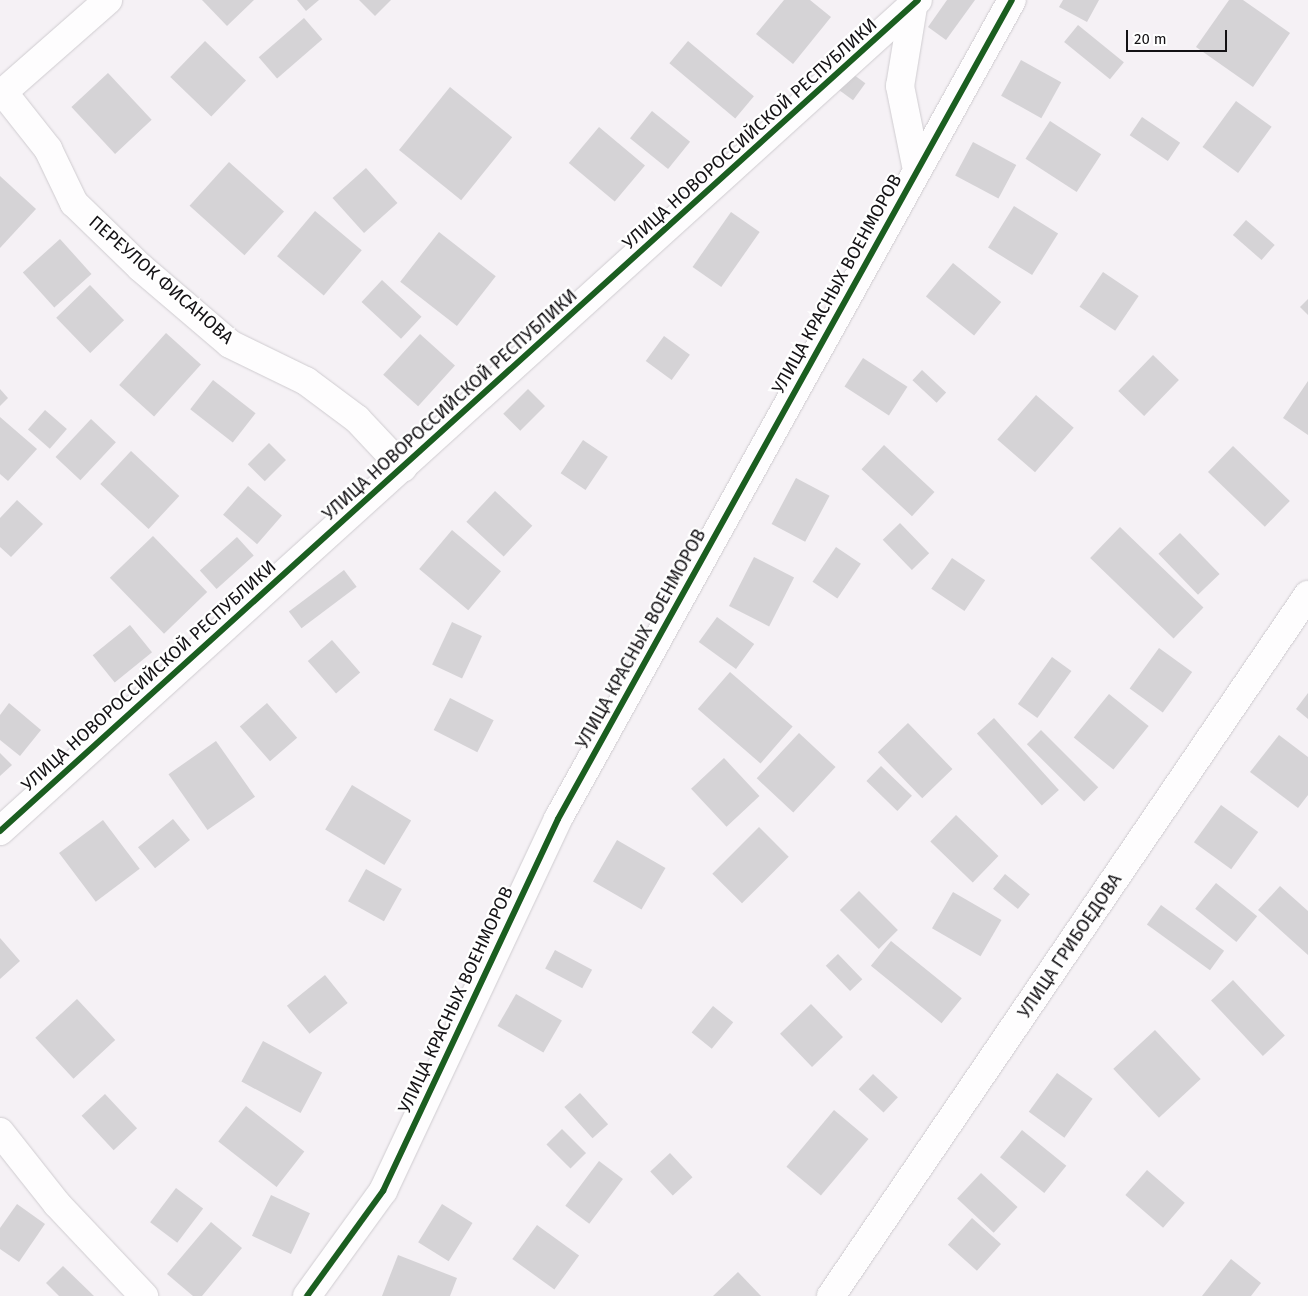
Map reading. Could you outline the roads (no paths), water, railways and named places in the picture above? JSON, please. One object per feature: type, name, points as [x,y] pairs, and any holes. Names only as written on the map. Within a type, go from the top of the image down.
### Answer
[{"type":"street","points":[[1,93],[108,0]]},
{"type":"street","name":"УЛИЦА КРАСНЫХ ВОЕНМОРОВ","points":[[307,1296],[383,1191],[558,819],[1012,0]]},
{"type":"street","points":[[916,4],[900,86],[917,170]]},
{"type":"street","name":"УЛИЦА НОВОРОССИЙСКОЙ РЕСПУБЛИКИ","points":[[0,831],[916,4]]},
{"type":"street","name":"ПЕРЕУЛОК ФИСАНОВА","points":[[1,93],[48,150],[74,203],[140,267],[230,344],[306,381],[357,419],[403,468]]},
{"type":"street","name":"УЛИЦА ГРИБОЕДОВА","points":[[831,1296],[1308,595]]},
{"type":"street","points":[[0,1132],[57,1204],[144,1296]]}]
